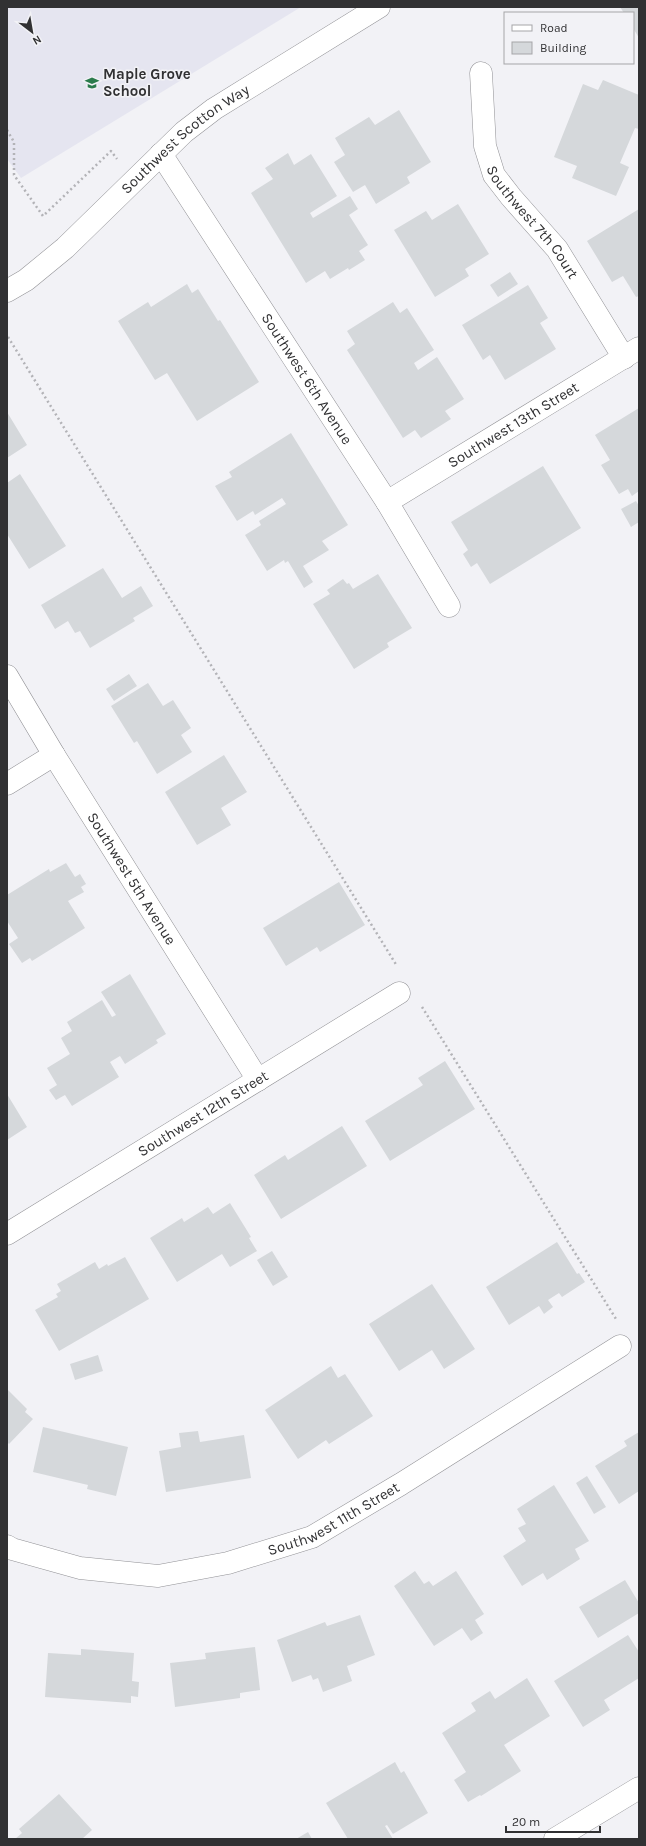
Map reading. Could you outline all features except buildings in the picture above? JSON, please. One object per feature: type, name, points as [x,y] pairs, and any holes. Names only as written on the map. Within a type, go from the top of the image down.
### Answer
[{"type":"street","name":"Southwest Scotton Way","points":[[7,291],[26,280],[65,248],[184,132],[214,109],[379,7]]},
{"type":"street","name":"Southwest 7th Court","points":[[481,74],[485,146],[494,175],[511,197],[557,249],[632,353]]},
{"type":"street","name":"Southwest 6th Avenue","points":[[161,154],[387,502],[448,606]]},
{"type":"street","name":"Southwest 13th Street","points":[[387,502],[632,353]]},
{"type":"street","name":"Southwest 5th Avenue","points":[[7,676],[54,755],[258,1080]]},
{"type":"street","points":[[7,784],[54,755]]},
{"type":"street","name":"Southwest 12th Street","points":[[7,1234],[399,993]]},
{"type":"street","name":"Southwest 11th Street","points":[[9,1551],[80,1568],[158,1576],[228,1563],[312,1537],[401,1484],[620,1346]]},
{"type":"street","points":[[555,1839],[639,1788]]},
{"type":"path","points":[[7,130],[14,142],[14,175],[43,216],[111,151],[134,180]]},
{"type":"path","points":[[8,337],[399,970]]},
{"type":"path","points":[[420,1004],[618,1323]]},
{"type":"shaded area","name":"Maple Grove School","points":[[7,7],[301,7],[21,178],[7,159]]},
{"type":"place","name":"Maple Grove School","points":[[92,83]]}]
